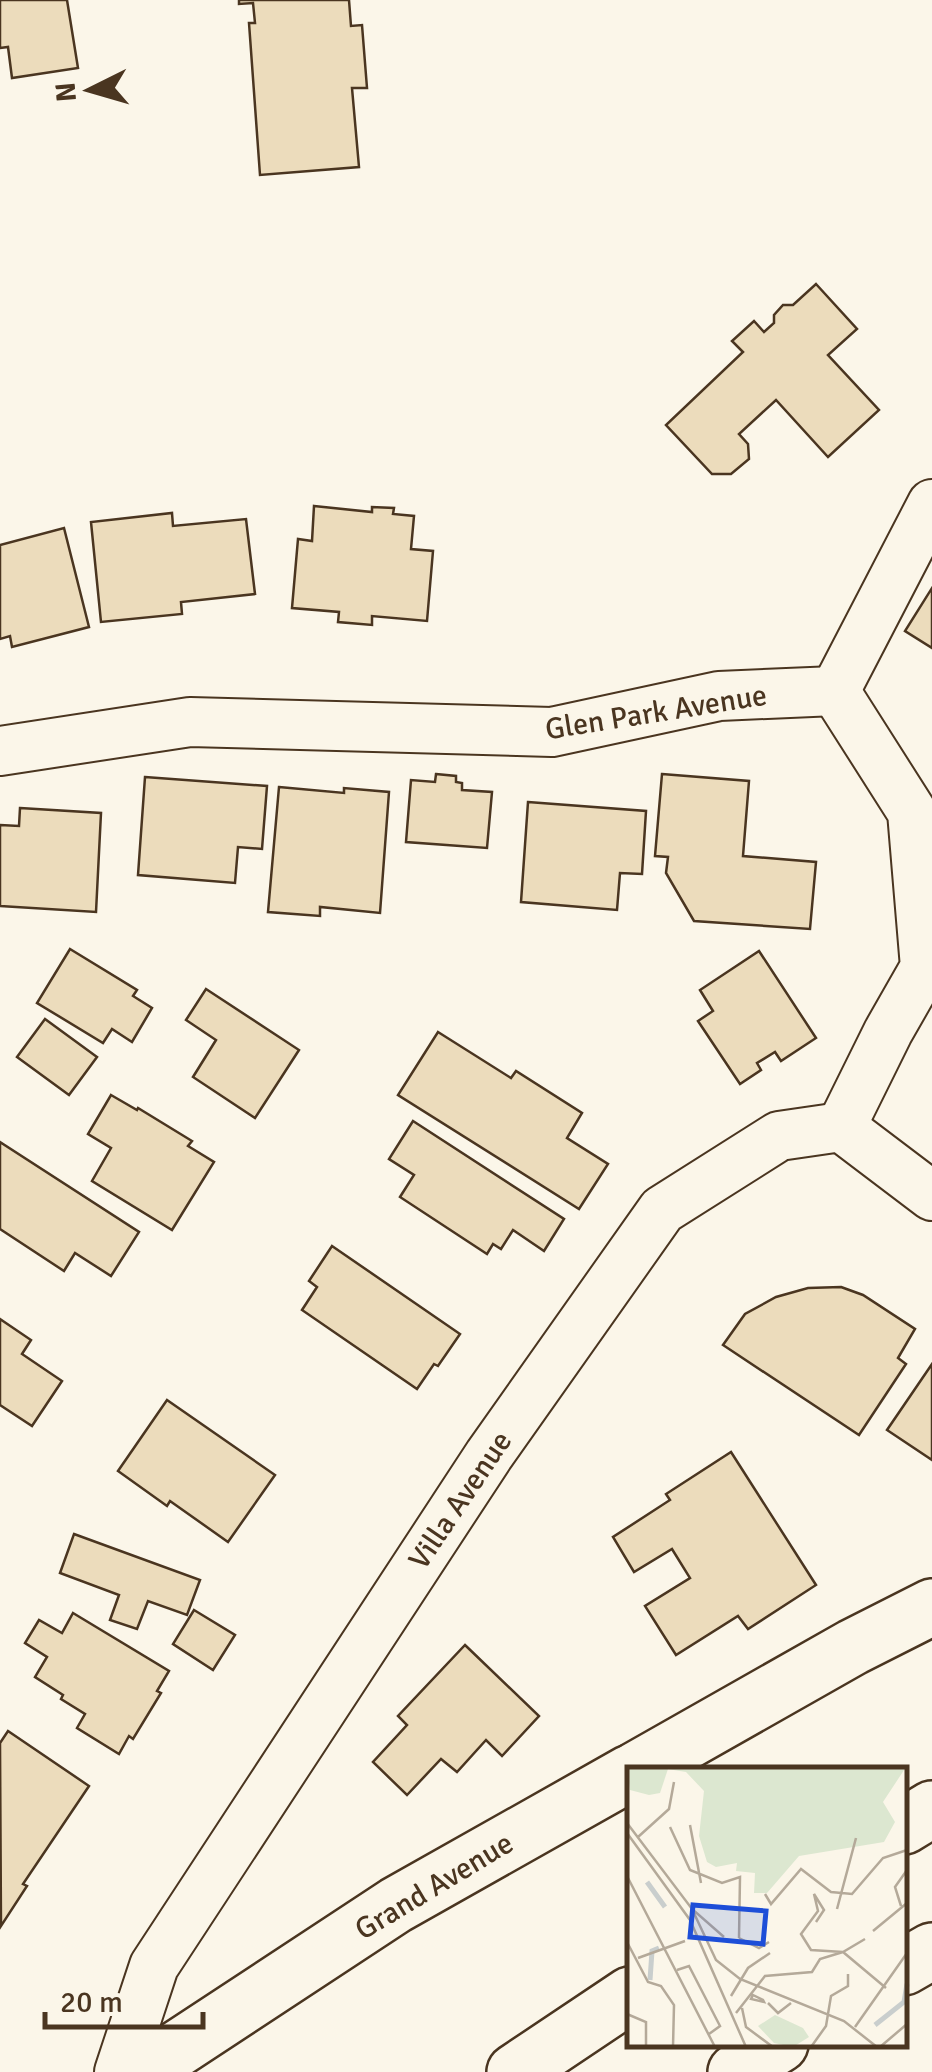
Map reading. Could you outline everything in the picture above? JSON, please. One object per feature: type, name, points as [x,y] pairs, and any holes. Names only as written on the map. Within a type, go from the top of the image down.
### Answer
[{"type":"main road","name":"Grand Avenue","points":[[640,1767],[932,1606]]},
{"type":"main road","name":"Grand Avenue","points":[[142,2072],[396,1905],[627,1774]]},
{"type":"main road","points":[[907,1824],[932,1810]]},
{"type":"main road","points":[[907,1965],[932,1951]]},
{"type":"main road","points":[[515,2072],[627,1997]]},
{"type":"main road","points":[[736,2072],[775,2047]]},
{"type":"street","points":[[932,504],[835,690],[912,812],[925,967],[841,1127],[932,1196]]},
{"type":"street","name":"Glen Park Avenue","points":[[0,751],[190,722],[552,732],[719,696],[835,690]]},
{"type":"street","name":"Villa Avenue","points":[[119,2072],[154,1966],[489,1455],[662,1210],[778,1136],[841,1127]]},
{"type":"building","points":[[0,0],[67,0],[78,68],[12,78],[8,47],[0,48]]},
{"type":"building","points":[[239,0],[349,0],[351,26],[362,25],[367,88],[352,88],[359,167],[260,175],[249,23],[255,23],[253,3],[239,4]]},
{"type":"building","points":[[816,284],[857,329],[828,355],[879,410],[828,457],[776,400],[739,434],[748,444],[749,459],[731,474],[712,474],[666,425],[743,352],[732,341],[754,321],[764,332],[783,305],[793,305]]},
{"type":"building","points":[[314,506],[372,512],[372,507],[394,508],[393,514],[414,516],[411,549],[433,551],[427,621],[372,616],[372,625],[338,622],[339,612],[292,608],[298,539],[312,541]]},
{"type":"building","points":[[172,513],[173,526],[246,519],[255,594],[181,602],[182,614],[101,622],[91,522]]},
{"type":"building","points":[[64,528],[89,627],[12,647],[10,636],[0,639],[0,545]]},
{"type":"building","points":[[932,588],[932,648],[905,631]]},
{"type":"building","points":[[436,774],[456,776],[462,790],[492,792],[487,848],[406,842],[411,780],[435,782]]},
{"type":"building","points":[[662,774],[749,781],[743,856],[816,862],[810,929],[694,921],[666,873],[668,857],[655,856]]},
{"type":"building","points":[[145,777],[267,786],[262,849],[238,847],[235,883],[138,875]]},
{"type":"building","points":[[279,787],[344,793],[344,788],[389,792],[380,913],[320,907],[320,916],[268,912]]},
{"type":"building","points":[[528,802],[646,811],[642,874],[620,873],[617,910],[521,902]]},
{"type":"building","points":[[20,808],[101,813],[96,912],[0,906],[0,825],[19,826]]},
{"type":"building","points":[[70,949],[137,990],[133,996],[152,1008],[132,1042],[112,1029],[103,1043],[37,1003]]},
{"type":"building","points":[[759,951],[816,1038],[781,1061],[775,1052],[757,1063],[761,1070],[740,1084],[698,1021],[713,1011],[700,990]]},
{"type":"building","points":[[206,989],[299,1050],[255,1118],[193,1077],[216,1040],[186,1020]]},
{"type":"building","points":[[45,1019],[97,1057],[69,1095],[17,1057]]},
{"type":"building","points":[[438,1032],[511,1078],[516,1071],[582,1113],[567,1138],[608,1164],[579,1209],[398,1095]]},
{"type":"building","points":[[111,1095],[192,1141],[188,1146],[214,1162],[172,1230],[92,1181],[111,1148],[88,1134]]},
{"type":"building","points":[[413,1121],[564,1219],[544,1251],[513,1230],[501,1249],[493,1244],[487,1254],[400,1197],[414,1175],[389,1159]]},
{"type":"building","points":[[0,1142],[139,1232],[111,1276],[75,1253],[64,1271],[0,1229]]},
{"type":"building","points":[[332,1246],[460,1334],[417,1389],[302,1310],[317,1287],[309,1281]]},
{"type":"building","points":[[841,1287],[863,1295],[915,1329],[898,1358],[906,1364],[859,1435],[723,1345],[745,1314],[776,1297],[808,1288]]},
{"type":"building","points":[[0,1319],[31,1340],[22,1354],[62,1381],[32,1426],[0,1405]]},
{"type":"building","points":[[932,1364],[932,1460],[887,1430]]},
{"type":"building","points":[[167,1400],[275,1475],[228,1542],[118,1471]]},
{"type":"building","points":[[731,1452],[816,1585],[748,1629],[738,1616],[676,1655],[645,1606],[690,1578],[672,1549],[634,1572],[613,1537],[670,1500],[666,1494]]},
{"type":"building","points":[[74,1534],[200,1580],[187,1615],[148,1601],[137,1629],[110,1620],[119,1595],[60,1573]]},
{"type":"building","points":[[194,1610],[235,1635],[213,1670],[173,1644]]},
{"type":"building","points":[[73,1613],[169,1671],[157,1691],[161,1693],[133,1739],[129,1736],[119,1754],[77,1728],[85,1714],[35,1677],[47,1657],[25,1643],[39,1620],[62,1633]]},
{"type":"building","points":[[465,1645],[539,1716],[502,1756],[486,1740],[457,1772],[441,1759],[407,1795],[373,1762],[407,1725],[398,1716]]},
{"type":"building","points":[[8,1731],[89,1786],[23,1884],[27,1886],[1,1926],[0,1743]]}]
